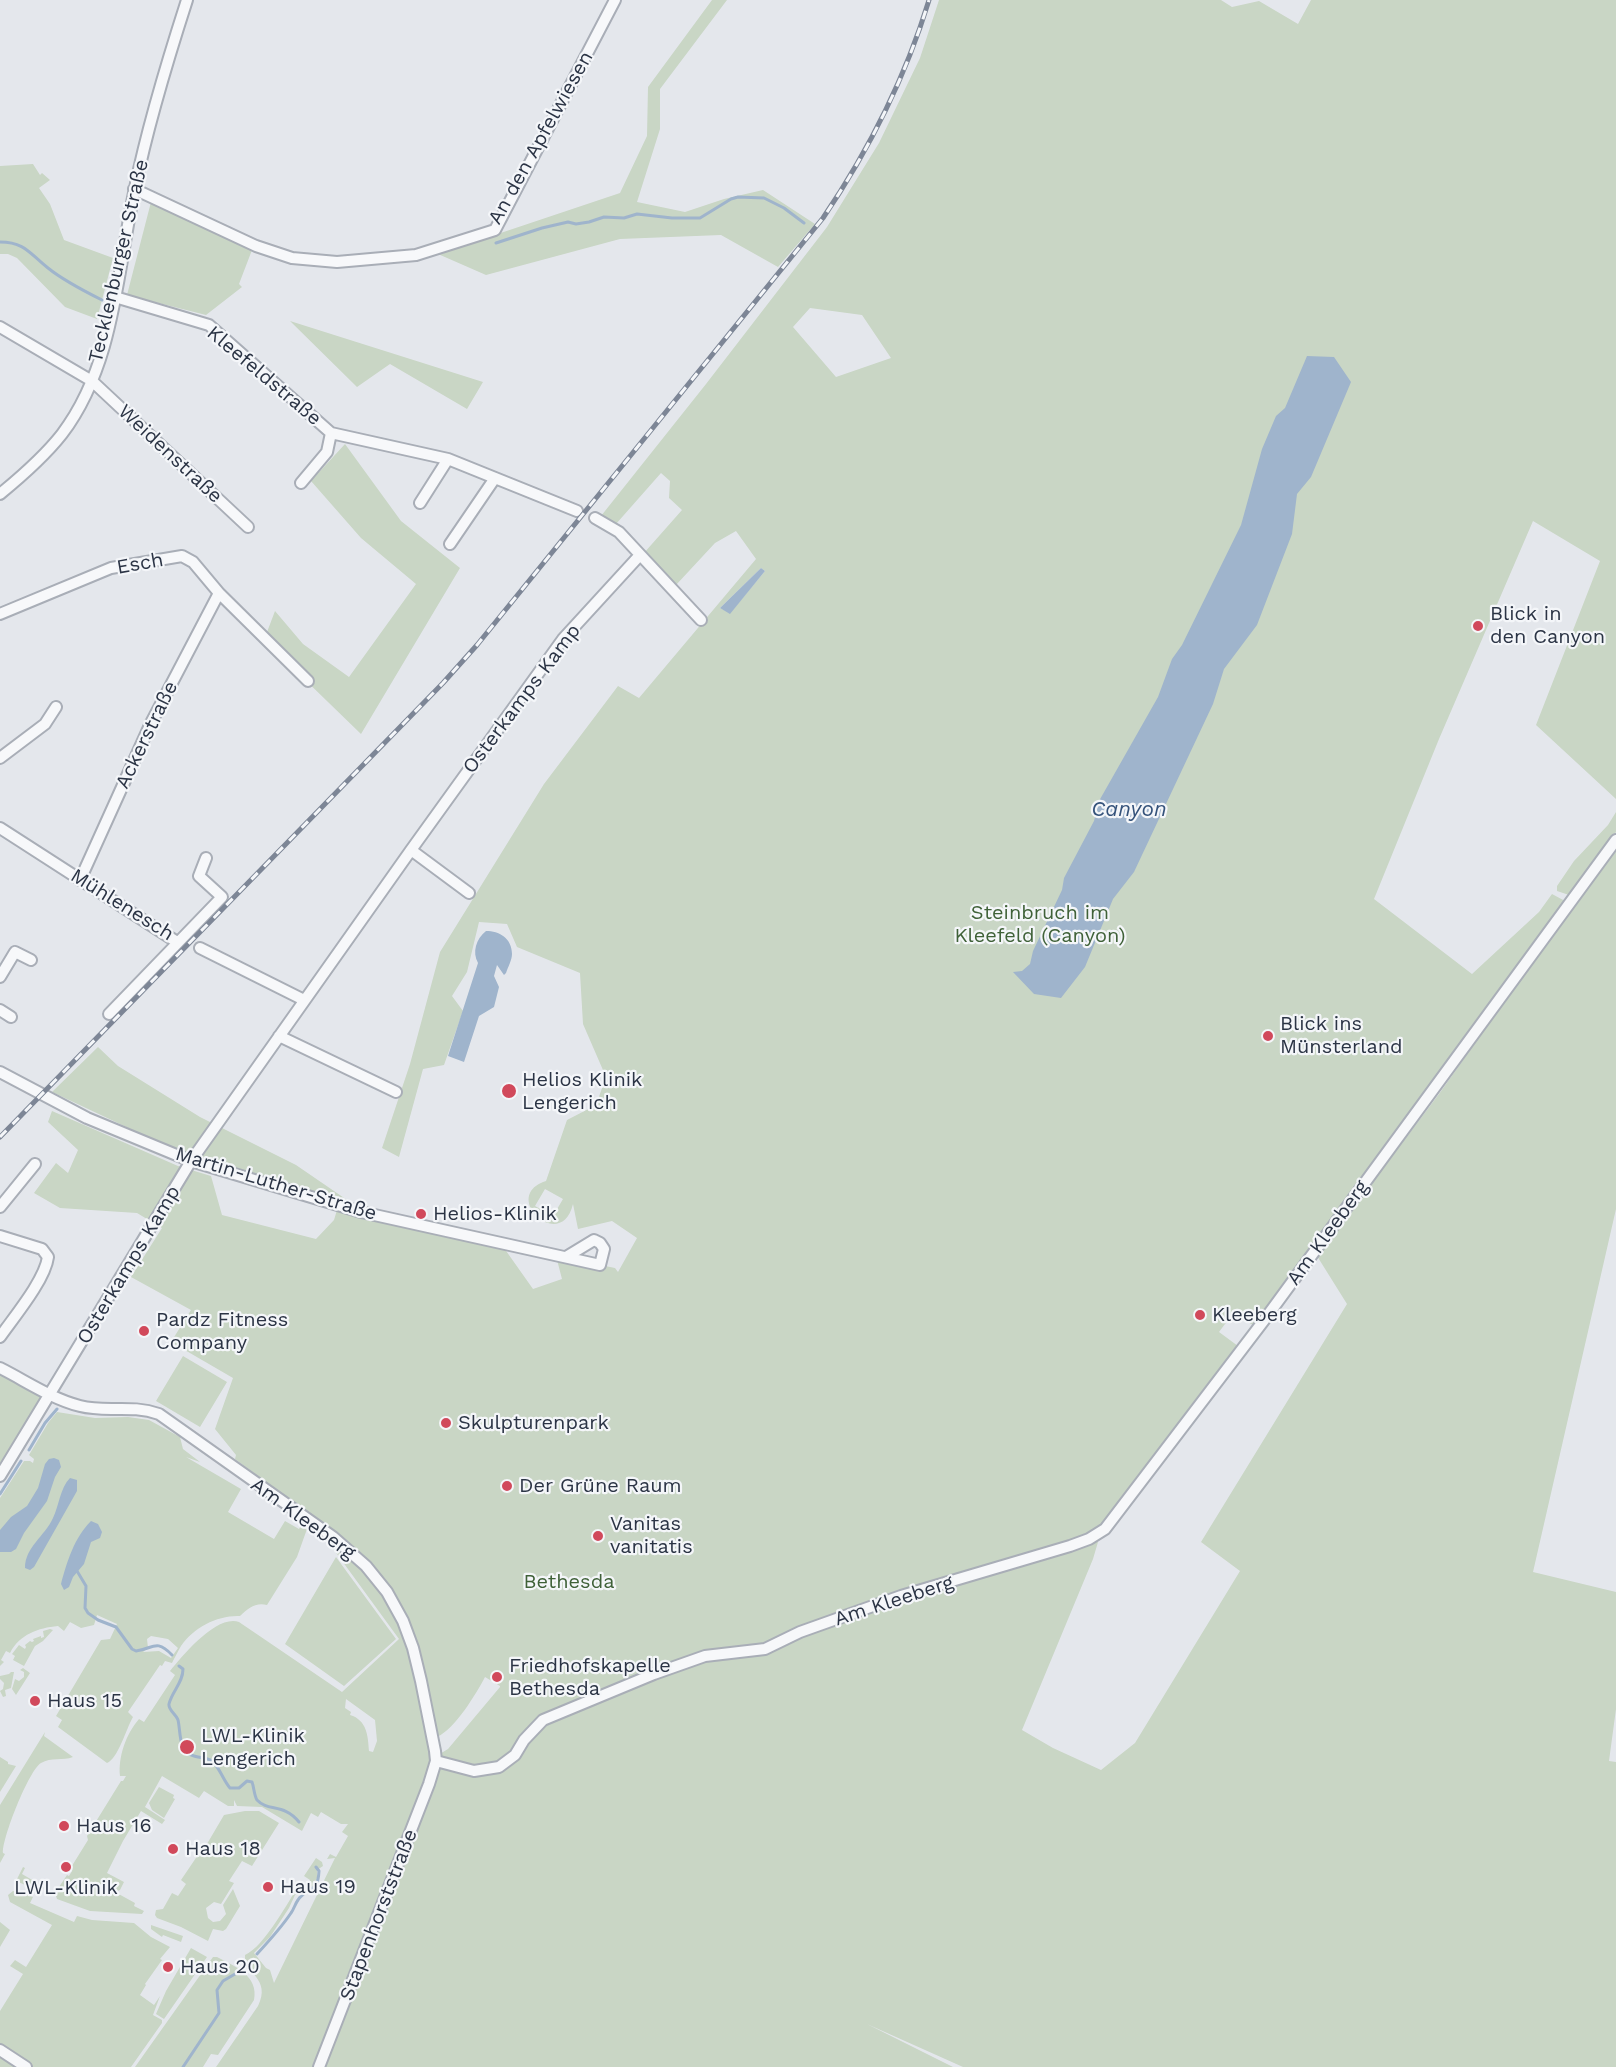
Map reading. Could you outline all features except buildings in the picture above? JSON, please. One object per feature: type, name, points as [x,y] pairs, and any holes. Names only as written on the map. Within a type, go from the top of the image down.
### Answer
[{"type":"street","name":"Tecklenburger Straße","points":[[0,494],[46,453],[61,435],[92,381],[115,297],[134,189],[163,74],[187,0]]},
{"type":"street","name":"An den Apfelwiesen","points":[[134,189],[256,246],[292,258],[337,262],[416,255],[495,230],[615,0]]},
{"type":"street","name":"Kleefeldstraße","points":[[115,297],[208,325],[331,433],[448,459],[577,511]]},
{"type":"street","name":"Weidenstraße","points":[[0,327],[92,381],[248,527]]},
{"type":"street","points":[[301,483],[327,453],[331,433]]},
{"type":"street","points":[[420,503],[448,459]]},
{"type":"street","points":[[450,544],[495,478]]},
{"type":"street","points":[[595,518],[619,532],[701,620]]},
{"type":"street","name":"Osterkamps Kamp","points":[[0,1476],[52,1394],[191,1161],[563,639],[640,555]]},
{"type":"street","name":"Esch","points":[[0,614],[111,568],[182,556],[193,562],[219,593],[308,681]]},
{"type":"street","name":"Ackerstraße","points":[[80,880],[151,723],[219,593]]},
{"type":"street","points":[[0,758],[45,724],[56,707]]},
{"type":"street","name":"Mühlenesch","points":[[0,828],[177,942],[222,897],[199,876],[206,858]]},
{"type":"street","name":"Am Kleeberg","points":[[0,1368],[82,1407],[135,1408],[159,1414],[333,1537],[366,1566],[387,1592],[403,1621],[422,1681],[436,1761],[474,1771],[499,1767],[515,1755],[524,1740],[543,1720],[654,1674],[705,1656],[765,1649],[800,1632],[901,1596],[1070,1546],[1089,1539],[1105,1529],[1265,1319],[1616,840]]},
{"type":"street","points":[[411,850],[469,893]]},
{"type":"street","points":[[109,1014],[177,942]]},
{"type":"street","points":[[200,948],[304,1000]]},
{"type":"street","points":[[0,977],[15,952],[31,960]]},
{"type":"street","points":[[0,1010],[11,1017]]},
{"type":"street","points":[[279,1036],[396,1092]]},
{"type":"street","name":"Martin-Luther-Straße","points":[[0,1072],[87,1118],[191,1161],[362,1212],[566,1257]]},
{"type":"street","points":[[0,1207],[35,1164]]},
{"type":"street","points":[[0,1236],[42,1249],[48,1257],[45,1269],[0,1337]]},
{"type":"street","name":"Stapenhorststraße","points":[[319,2067],[426,1794],[436,1761]]},
{"type":"street","points":[[0,2050],[26,2067]]},
{"type":"green space","points":[[712,0],[727,0],[660,89],[660,129],[637,202],[685,212],[724,199],[763,190],[815,224],[778,267],[721,235],[620,239],[486,275],[438,254],[620,193],[647,136],[648,87]]},
{"type":"green space","points":[[939,0],[1221,0],[1232,7],[1259,1],[1298,24],[1311,0],[1616,0],[1616,799],[1536,725],[1600,561],[1533,521],[1439,739],[1374,899],[1472,974],[1539,912],[1552,894],[1565,901],[1395,1131],[1397,1134],[1254,1326],[1234,1312],[1219,1332],[1238,1346],[1106,1524],[1096,1527],[1095,1540],[1098,1542],[1093,1559],[1022,1730],[1053,1748],[1101,1770],[1135,1743],[1240,1571],[1201,1542],[1347,1304],[1317,1256],[1439,1094],[1616,844],[1616,1209],[1533,1572],[1616,1592],[1616,1709],[1609,1761],[1616,1762],[1616,2067],[963,2067],[867,2024],[953,2067],[216,2067],[258,2006],[261,1997],[260,1982],[248,1967],[245,1955],[268,1933],[301,1881],[307,1885],[310,1880],[304,1876],[316,1858],[322,1862],[323,1866],[317,1870],[315,1884],[309,1891],[295,1895],[270,1937],[254,1953],[270,1970],[274,1983],[335,1858],[327,1859],[330,1854],[336,1857],[348,1836],[342,1832],[348,1824],[341,1824],[321,1812],[318,1817],[311,1813],[302,1831],[262,1807],[237,1806],[234,1800],[234,1806],[228,1806],[204,1791],[199,1798],[162,1776],[145,1807],[165,1820],[162,1824],[141,1811],[107,1873],[124,1882],[120,1890],[115,1892],[135,1903],[134,1906],[144,1911],[142,1914],[90,1911],[57,1899],[55,1893],[67,1875],[69,1876],[72,1871],[70,1869],[88,1840],[87,1836],[126,1776],[120,1776],[120,1761],[130,1732],[139,1719],[144,1722],[175,1675],[170,1671],[192,1646],[211,1630],[230,1621],[239,1622],[342,1692],[399,1639],[329,1543],[336,1534],[235,1459],[236,1455],[215,1429],[233,1378],[171,1342],[191,1310],[131,1277],[162,1228],[137,1213],[60,1208],[34,1193],[56,1163],[68,1173],[78,1150],[48,1122],[52,1111],[178,1166],[211,1176],[222,1215],[316,1239],[334,1220],[337,1210],[504,1248],[533,1289],[562,1279],[556,1256],[615,1268],[618,1272],[637,1238],[612,1221],[578,1229],[573,1204],[566,1218],[557,1224],[547,1223],[537,1217],[531,1208],[529,1198],[533,1188],[546,1181],[567,1120],[596,1105],[606,1077],[583,1024],[580,973],[517,947],[507,924],[479,922],[467,972],[452,996],[463,1011],[444,1065],[423,1069],[399,1157],[382,1148],[410,1064],[440,952],[544,784],[618,686],[639,698],[756,559],[736,531],[715,543],[676,585],[644,553],[682,510],[669,498],[670,481],[661,473],[616,524],[601,516],[827,227],[879,143],[920,58]],"holes":[[[810,308],[862,315],[891,358],[836,377],[793,327]],[[761,568],[765,571],[730,613],[720,608]],[[545,1189],[563,1199],[553,1216],[535,1206]],[[485,1677],[500,1686],[448,1749],[433,1758],[437,1737],[458,1719]],[[346,1699],[375,1720],[377,1741],[373,1752],[369,1751],[367,1734],[363,1725],[356,1717],[350,1715],[351,1712],[345,1708]]]},
{"type":"green space","points":[[33,164],[40,175],[42,173],[50,180],[39,188],[50,204],[64,240],[113,258],[97,319],[65,307],[17,258],[8,254],[0,254],[0,166]]},
{"type":"green space","points":[[151,202],[252,250],[239,284],[242,287],[206,315],[127,295]]},
{"type":"green space","points":[[290,321],[483,382],[467,409],[390,364],[357,387]]},
{"type":"green space","points":[[345,444],[401,521],[460,568],[361,734],[264,640],[275,611],[303,644],[349,677],[416,584],[361,538],[311,481]]},
{"type":"green space","points":[[1616,812],[1616,832],[1569,895],[1557,891],[1557,886],[1574,861],[1608,825]]},
{"type":"green space","points":[[98,1047],[118,1066],[200,1117],[296,1165],[350,1202],[188,1156],[52,1092]]},
{"type":"green space","points":[[183,1356],[227,1382],[200,1427],[156,1401]]},
{"type":"green space","points":[[0,1375],[45,1396],[0,1463]]},
{"type":"green space","points":[[57,1412],[95,1418],[128,1417],[149,1420],[180,1437],[183,1449],[200,1462],[186,1457],[241,1489],[228,1512],[274,1539],[285,1521],[299,1529],[303,1522],[307,1529],[297,1557],[267,1605],[256,1605],[240,1616],[223,1618],[207,1624],[186,1639],[172,1663],[165,1661],[162,1666],[160,1665],[128,1712],[133,1717],[115,1756],[107,1763],[58,1727],[62,1720],[56,1716],[101,1640],[110,1639],[117,1624],[97,1615],[94,1625],[81,1628],[70,1622],[64,1631],[58,1626],[37,1630],[19,1641],[10,1653],[6,1651],[1,1660],[4,1662],[0,1666],[0,1498],[24,1461],[33,1463],[34,1459],[29,1455]],"holes":[[[151,1636],[168,1639],[178,1648],[171,1658],[159,1651],[143,1652],[148,1648],[147,1639]]]},
{"type":"green space","points":[[336,1557],[396,1639],[344,1686],[285,1644]]},
{"type":"green space","points":[[53,1630],[35,1646],[24,1666],[13,1660],[15,1656],[12,1654],[19,1645],[25,1649],[25,1645],[30,1641],[44,1637],[43,1631]]},
{"type":"green space","points":[[23,1668],[30,1673],[16,1695],[12,1689],[15,1679],[19,1681],[24,1677],[24,1672],[20,1670]]},
{"type":"green space","points":[[14,1672],[11,1688],[5,1690],[6,1696],[3,1697],[0,1691],[4,1683],[0,1676]]},
{"type":"green space","points":[[45,1732],[44,1736],[73,1757],[45,1761],[36,1768],[11,1820],[4,1845],[3,1853],[5,1854],[0,1863],[0,1805]]},
{"type":"green space","points":[[0,1757],[8,1764],[16,1766],[0,1792]]},
{"type":"green space","points":[[159,1787],[174,1795],[175,1799],[164,1818],[152,1810],[149,1803]]},
{"type":"green space","points":[[259,1811],[279,1823],[252,1866],[242,1861],[229,1881],[234,1883],[221,1904],[214,1902],[206,1908],[208,1918],[213,1922],[220,1921],[226,1914],[223,1905],[233,1889],[240,1906],[226,1929],[223,1931],[213,1929],[208,1941],[157,1918],[156,1910],[163,1909],[172,1893],[178,1896],[186,1884],[181,1880],[204,1849],[224,1815]]},
{"type":"green space","points":[[23,1867],[25,1868],[22,1874],[46,1888],[37,1890],[16,1881]]},
{"type":"green space","points":[[13,1891],[33,1897],[30,1903],[74,1922],[77,1916],[92,1920],[134,1923],[151,1937],[170,1947],[160,1959],[162,1960],[140,1995],[154,2005],[160,1996],[153,2015],[162,2020],[162,2023],[131,2067],[0,2067],[0,2011],[23,1974],[10,1966],[15,1960],[26,1967],[52,1925],[10,1902],[8,1895]]},
{"type":"green space","points":[[0,1922],[10,1930],[0,1947]]},
{"type":"green space","points":[[151,1925],[183,1936],[181,1942],[163,1935],[162,1937],[151,1929]]},
{"type":"green space","points":[[191,1948],[207,1957],[164,2019],[156,2014],[166,1991]]},
{"type":"green space","points":[[213,1957],[224,1960],[244,1973],[253,1984],[255,1992],[254,2000],[218,2055],[211,2054],[203,2067],[135,2067]]},
{"type":"water","name":"Canyon","points":[[1307,356],[1334,357],[1351,382],[1311,477],[1297,494],[1292,534],[1257,625],[1224,669],[1213,704],[1134,872],[1113,899],[1085,967],[1061,998],[1034,994],[1013,972],[1022,971],[1030,964],[1033,951],[1062,890],[1064,878],[1094,821],[1099,801],[1158,697],[1172,659],[1182,645],[1241,525],[1262,449],[1276,416],[1285,408]]},
{"type":"water","points":[[761,568],[765,571],[730,614],[720,608]]},
{"type":"water","points":[[486,931],[504,936],[510,944],[512,956],[504,975],[497,965],[494,976],[499,987],[494,1007],[479,1016],[464,1062],[448,1056],[478,963],[475,954],[476,946]]},
{"type":"water","points":[[49,1459],[59,1460],[61,1467],[47,1501],[24,1533],[16,1549],[11,1552],[0,1552],[0,1530],[11,1517],[27,1506],[38,1488],[45,1464]]},
{"type":"water","points":[[70,1478],[77,1480],[77,1491],[34,1567],[30,1570],[25,1568],[28,1554],[50,1524],[64,1487]]},
{"type":"water","points":[[91,1521],[98,1524],[102,1532],[100,1538],[91,1542],[84,1564],[73,1577],[69,1587],[64,1590],[61,1584],[72,1551],[80,1535]]},
{"type":"waterway","points":[[496,243],[542,228],[568,222],[576,224],[589,222],[604,217],[624,218],[637,214],[700,218],[738,197],[764,198],[784,208],[804,223]]},
{"type":"waterway","points":[[0,242],[16,244],[27,250],[61,277],[102,300]]},
{"type":"waterway","points":[[29,1450],[45,1423],[57,1409]]},
{"type":"waterway","points":[[0,1494],[21,1461]]},
{"type":"waterway","points":[[77,1571],[86,1586],[85,1608],[88,1613],[116,1627],[132,1649],[136,1651],[158,1646],[172,1655]]},
{"type":"waterway","points":[[179,1666],[183,1669],[183,1674],[170,1699],[169,1706],[178,1720],[185,1751],[212,1761],[230,1788],[239,1788],[247,1781],[252,1782],[255,1796],[261,1804],[288,1812],[299,1822]]},
{"type":"waterway","points":[[257,1954],[283,1924],[301,1896],[314,1887],[319,1871],[316,1867]]},
{"type":"waterway","points":[[183,2067],[219,2013],[217,1990],[223,1981],[235,1974]]},
{"type":"railway","points":[[0,1137],[443,683],[477,645],[823,218],[856,166],[884,113],[909,58],[929,0]]},
{"type":"place","name":"Blick in den Canyon","points":[[1478,626]]},
{"type":"place","name":"Blick ins Münsterland","points":[[1268,1036]]},
{"type":"place","name":"Helios Klinik Lengerich","points":[[509,1091]]},
{"type":"place","name":"Helios-Klinik","points":[[421,1214]]},
{"type":"place","name":"Kleeberg","points":[[1200,1315]]},
{"type":"place","name":"Pardz Fitness Company","points":[[144,1331]]},
{"type":"place","name":"Skulpturenpark","points":[[446,1423]]},
{"type":"place","name":"Der Grüne Raum","points":[[507,1486]]},
{"type":"place","name":"Vanitas vanitatis","points":[[598,1536]]},
{"type":"place","name":"Friedhofskapelle Bethesda","points":[[497,1677]]},
{"type":"place","name":"Haus 15","points":[[35,1701]]},
{"type":"place","name":"LWL-Klinik Lengerich","points":[[187,1747]]},
{"type":"place","name":"Haus 16","points":[[64,1826]]},
{"type":"place","name":"Haus 18","points":[[173,1849]]},
{"type":"place","name":"LWL-Klinik","points":[[66,1867]]},
{"type":"place","name":"Haus 19","points":[[268,1887]]},
{"type":"place","name":"Haus 20","points":[[168,1967]]},
{"type":"park label","name":"Steinbruch im Kleefeld (Canyon)","points":[[1040,924]]},
{"type":"park label","name":"Bethesda","points":[[569,1582]]}]
